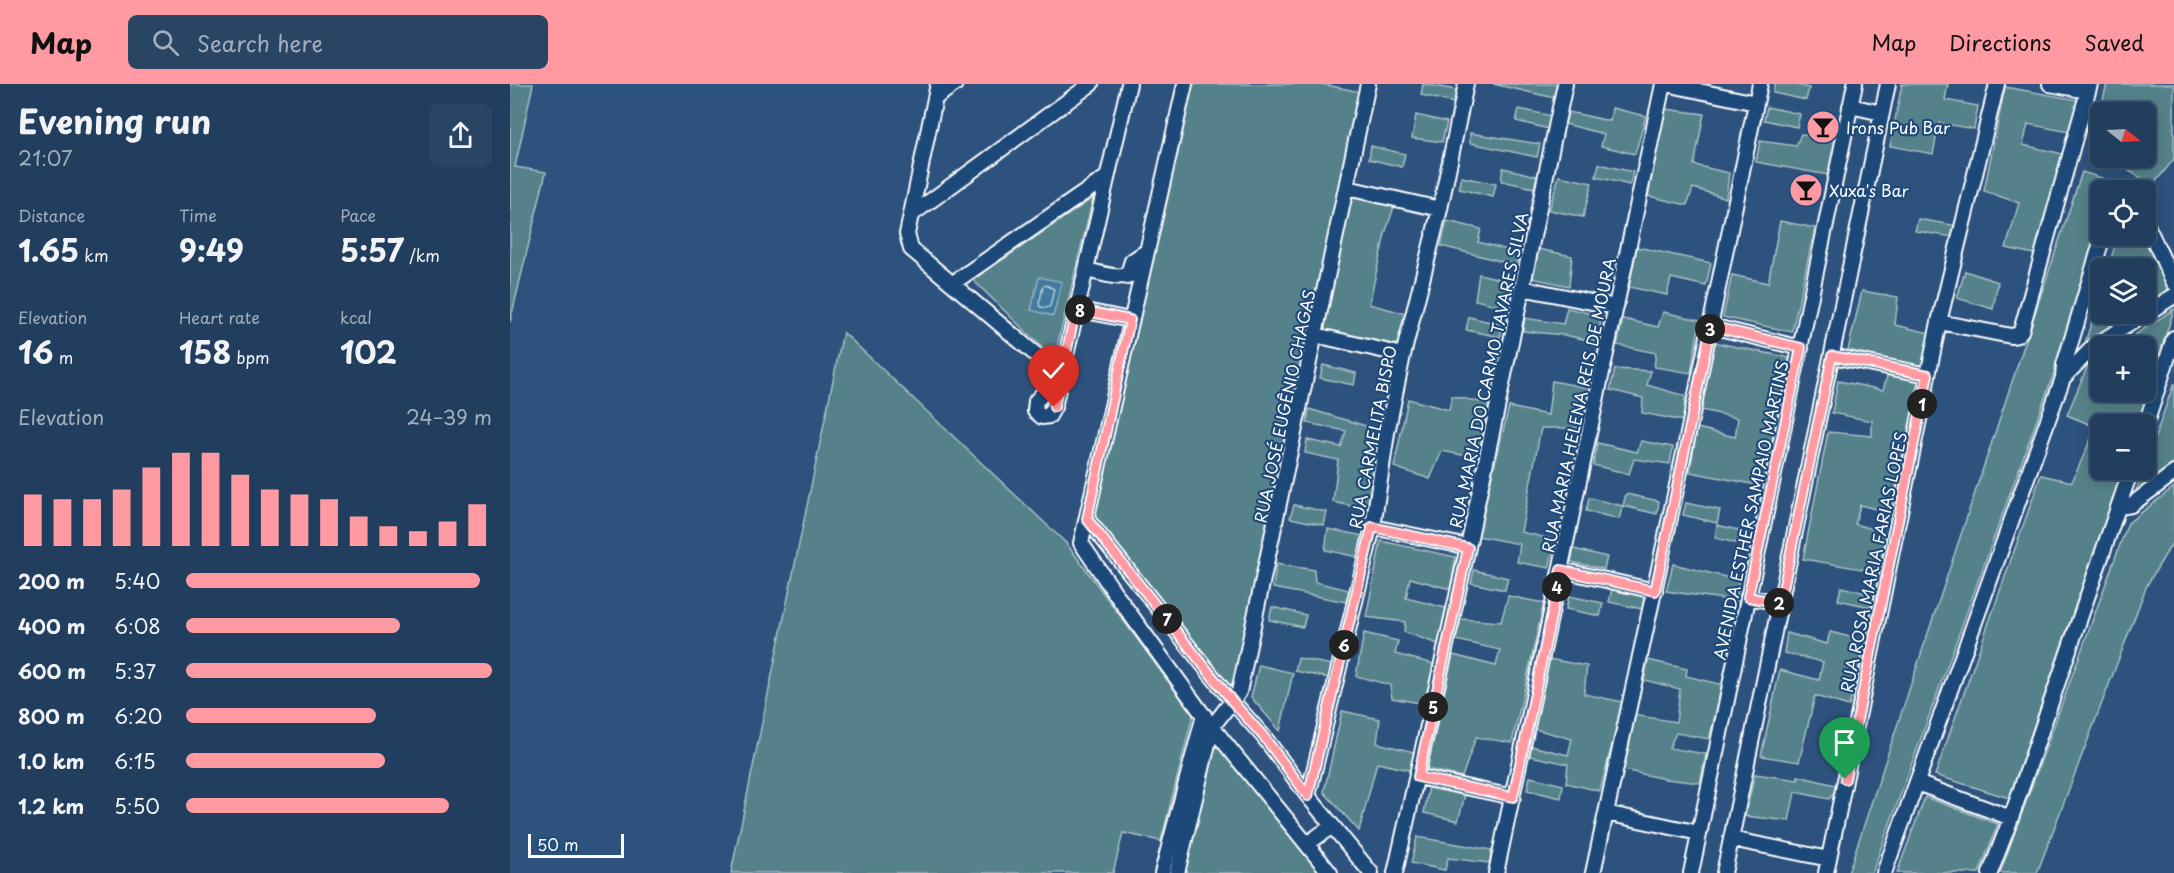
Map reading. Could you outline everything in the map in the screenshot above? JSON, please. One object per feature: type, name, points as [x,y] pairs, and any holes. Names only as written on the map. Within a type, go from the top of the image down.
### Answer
[{"type":"street","points":[[955,84],[937,91],[911,215],[908,234],[912,249],[1060,375],[1129,84]]},
{"type":"street","points":[[911,215],[1091,84]]},
{"type":"street","points":[[1185,84],[1081,543],[1208,721],[1330,873]]},
{"type":"street","name":"RUA JOSÉ EUGÊNIO CHAGAS","points":[[1208,721],[1239,692],[1368,84]]},
{"type":"street","name":"RUA CARMELITA BISPO","points":[[1308,796],[1372,527],[1387,433],[1403,355],[1440,209],[1466,84]]},
{"type":"street","name":"RUA MARIA DO CARMO TAVARES SILVA","points":[[1395,873],[1468,548],[1565,84]]},
{"type":"street","points":[[1664,84],[1756,103]]},
{"type":"street","name":"RUA MARIA HELENA REIS DE MOURA","points":[[1496,873],[1664,84]]},
{"type":"street","points":[[1593,873],[1655,591],[1760,84]]},
{"type":"street","name":"AVENIDA ESTHER SAMPAIO MARTINS","points":[[1691,873],[1855,84]]},
{"type":"street","points":[[1724,873],[1888,84]]},
{"type":"street","name":"RUA ROSA MARIA FARIAS LOPES","points":[[1827,866],[1939,322],[1997,84]]},
{"type":"street","points":[[1939,322],[2017,335],[2024,325],[2089,88],[2050,84]]},
{"type":"street","points":[[1850,106],[1882,113]]},
{"type":"street","points":[[953,283],[1107,177]]},
{"type":"street","points":[[1347,188],[1440,209]]},
{"type":"street","points":[[2156,245],[2174,283]]},
{"type":"street","points":[[1884,873],[2062,378],[2064,364],[2100,246]]},
{"type":"street","points":[[1127,277],[1132,261],[1147,251]]},
{"type":"street","points":[[1086,270],[1120,278],[1142,271]]},
{"type":"street","points":[[1522,288],[1616,307]]},
{"type":"street","points":[[2062,378],[2094,346],[2174,296]]},
{"type":"street","points":[[1076,309],[1130,320]]},
{"type":"street","points":[[1711,326],[1801,348]]},
{"type":"street","points":[[1315,335],[1403,355]]},
{"type":"street","points":[[2149,414],[2174,338]]},
{"type":"street","points":[[1832,356],[1928,375]]},
{"type":"street","points":[[2119,507],[2131,505],[2174,473]]},
{"type":"street","points":[[1990,873],[2128,480]]},
{"type":"street","points":[[1087,519],[1371,873]]},
{"type":"street","points":[[1372,527],[1468,548]]},
{"type":"street","points":[[1561,570],[1655,591]]},
{"type":"street","points":[[1748,597],[1780,603]]},
{"type":"street","points":[[1162,873],[1208,721]]},
{"type":"street","points":[[1177,873],[1208,721]]},
{"type":"street","points":[[1418,777],[1513,797]]},
{"type":"street","points":[[1917,783],[2011,818]]},
{"type":"street","points":[[1606,813],[1699,833]]},
{"type":"street","points":[[1306,844],[1332,826]]},
{"type":"street","points":[[1731,838],[1827,866]]},
{"type":"green space","points":[[510,84],[533,84],[515,167],[546,172],[510,322]]},
{"type":"green space","points":[[1185,84],[1321,84],[1366,93],[1320,318],[1353,195],[1394,207],[1385,234],[1369,304],[1407,314],[1403,355],[1316,335],[1232,701],[1087,519]]},
{"type":"green space","points":[[1423,84],[1457,90],[1454,103],[1421,95]]},
{"type":"green space","points":[[1493,84],[1558,84],[1555,98]]},
{"type":"green space","points":[[1775,84],[1793,84],[1809,88],[1806,100],[1773,93]]},
{"type":"green space","points":[[1902,84],[1948,84],[1945,100],[1978,106],[1974,129],[1939,123],[1933,154],[1890,146]]},
{"type":"green space","points":[[2107,84],[2174,84],[2174,159],[2156,181],[2144,180],[2124,168],[2156,168],[2156,102],[2102,102]]},
{"type":"green space","points":[[2005,87],[2078,100],[2069,132],[2028,124],[2023,145],[2063,154],[2034,254],[2006,248],[2019,203],[1984,191]]},
{"type":"green space","points":[[1767,107],[1800,114],[1797,127],[1764,120]]},
{"type":"green space","points":[[1612,108],[1646,116],[1635,154],[1601,146],[1604,134],[1565,124],[1568,112],[1610,121]]},
{"type":"green space","points":[[1519,109],[1552,116],[1549,129],[1516,121]]},
{"type":"green space","points":[[1665,109],[1704,114],[1694,165],[1729,173],[1726,198],[1693,188],[1687,205],[1648,196]]},
{"type":"green space","points":[[1416,115],[1447,122],[1442,142],[1412,138]]},
{"type":"green space","points":[[1470,133],[1540,144],[1537,157],[1470,143]]},
{"type":"green space","points":[[1801,134],[1837,140],[1828,175],[1756,162],[1760,141],[1796,146]]},
{"type":"green space","points":[[1371,146],[1405,154],[1402,167],[1369,159]]},
{"type":"green space","points":[[1599,164],[1633,172],[1630,185],[1596,177]]},
{"type":"green space","points":[[1503,168],[1537,176],[1534,188],[1501,181]]},
{"type":"green space","points":[[2082,172],[2108,180],[2090,180],[2090,246],[2094,246],[2055,370],[1872,873],[1848,873]]},
{"type":"green space","points":[[1559,176],[1592,183],[1583,217],[1549,210]]},
{"type":"green space","points":[[1462,177],[1496,184],[1493,197],[1459,189]]},
{"type":"green space","points":[[1093,198],[1054,359],[973,280]]},
{"type":"green space","points":[[1918,219],[1958,226],[1953,237],[1915,231]]},
{"type":"green space","points":[[1447,221],[1481,229],[1478,242],[1519,253],[1516,265],[1441,246]]},
{"type":"green space","points":[[1780,221],[1815,228],[1792,332],[1723,317],[1732,275],[1768,283]]},
{"type":"green space","points":[[2115,246],[2148,246],[2154,258],[2111,258]]},
{"type":"green space","points":[[1637,247],[1711,263],[1706,286],[1671,278],[1667,295],[1629,287]]},
{"type":"green space","points":[[1538,249],[1572,256],[1569,286],[1532,278]]},
{"type":"green space","points":[[2156,262],[2169,288],[2156,297]]},
{"type":"green space","points":[[1965,271],[1998,282],[1993,309],[1957,298]]},
{"type":"green space","points":[[1479,274],[1513,282],[1508,308],[1475,300]]},
{"type":"green space","points":[[1862,291],[1898,297],[1895,325],[1930,333],[1922,368],[1848,350]]},
{"type":"green space","points":[[1567,308],[1602,316],[1597,342],[1564,335],[1523,331],[1525,318],[1563,324]]},
{"type":"green space","points":[[2174,309],[2156,366],[2156,336],[2133,336],[2151,324],[2156,324],[2156,321]]},
{"type":"green space","points":[[1663,312],[1700,320],[1691,373],[1654,367],[1656,353],[1617,345],[1623,319],[1658,327]]},
{"type":"green space","points":[[1469,317],[1503,325],[1500,337],[1466,330]]},
{"type":"green space","points":[[2091,324],[2114,324],[2096,336],[2090,336],[2090,340],[2085,343]]},
{"type":"green space","points":[[843,332],[1067,544],[1193,715],[1161,841],[1123,833],[1113,873],[731,873]]},
{"type":"green space","points":[[1713,342],[1790,358],[1763,486],[1690,472],[1697,428],[1735,437],[1738,418],[1701,410]]},
{"type":"green space","points":[[1323,365],[1356,373],[1354,385],[1320,378]]},
{"type":"green space","points":[[2090,365],[2090,402],[2145,402],[2141,414],[2090,414],[2090,425],[2067,415],[2087,367]]},
{"type":"green space","points":[[1615,369],[1651,371],[1647,385],[1685,396],[1684,421],[1642,413],[1643,398],[1610,390]]},
{"type":"green space","points":[[1888,373],[1920,380],[1891,513],[1860,505],[1855,524],[1887,533],[1879,572],[1803,559],[1828,432],[1872,436],[1872,421],[1832,413],[1838,381],[1883,390]]},
{"type":"green space","points":[[1552,381],[1590,388],[1582,428],[1541,428],[1521,532],[1556,540],[1549,568],[1517,562],[1520,544],[1477,536],[1509,407],[1548,415]]},
{"type":"green space","points":[[2174,383],[2174,463],[2156,476],[2156,434]]},
{"type":"green space","points":[[1452,396],[1489,404],[1478,458],[1442,451],[1430,479],[1394,467],[1408,399],[1449,410]]},
{"type":"green space","points":[[1309,409],[1383,431],[1369,510],[1333,502],[1338,460],[1305,453],[1307,440],[1341,447],[1346,431],[1307,423]]},
{"type":"green space","points":[[1641,441],[1673,447],[1670,464],[1634,459],[1629,474],[1593,465],[1597,443],[1637,452]]},
{"type":"green space","points":[[2090,441],[2090,480],[2120,480],[2009,798],[1935,775],[2041,475],[2072,482]]},
{"type":"green space","points":[[2140,480],[2151,480],[2136,491]]},
{"type":"green space","points":[[2174,487],[2174,540],[2147,585],[2037,873],[2000,873],[2128,523]]},
{"type":"green space","points":[[1626,494],[1659,501],[1657,514],[1623,506]]},
{"type":"green space","points":[[1589,498],[1623,506],[1619,519],[1586,511]]},
{"type":"green space","points":[[1686,503],[1720,510],[1717,523],[1683,515]]},
{"type":"green space","points":[[1294,505],[1327,512],[1324,525],[1290,518]]},
{"type":"green space","points":[[1717,525],[1751,533],[1748,546],[1715,538]]},
{"type":"green space","points":[[1328,529],[1364,536],[1358,557],[1325,550]]},
{"type":"green space","points":[[1381,541],[1456,557],[1450,589],[1410,578],[1406,598],[1446,608],[1438,644],[1404,632],[1405,622],[1366,617]]},
{"type":"green space","points":[[1574,549],[1607,557],[1604,569],[1571,562]]},
{"type":"green space","points":[[1276,564],[1314,570],[1315,582],[1349,590],[1346,602],[1273,588]]},
{"type":"green space","points":[[1673,564],[1738,580],[1737,601],[1666,591]]},
{"type":"green space","points":[[1474,570],[1508,578],[1505,590],[1471,583]]},
{"type":"green space","points":[[1841,587],[1874,595],[1871,607],[1838,600]]},
{"type":"green space","points":[[1612,589],[1645,597],[1642,609],[1609,602]]},
{"type":"green space","points":[[1508,596],[1544,603],[1512,743],[1476,737],[1462,777],[1427,769],[1453,655],[1496,666],[1500,650],[1456,640],[1461,619],[1501,622]]},
{"type":"green space","points":[[1569,596],[1603,603],[1600,616],[1566,609]]},
{"type":"green space","points":[[1272,607],[1306,615],[1303,627],[1269,620]]},
{"type":"green space","points":[[1830,632],[1866,641],[1849,706],[1815,696],[1799,762],[1761,756],[1780,670],[1819,680],[1823,662],[1784,653],[1787,633],[1827,644]]},
{"type":"green space","points":[[1364,633],[1398,641],[1395,654],[1434,664],[1425,704],[1392,698],[1390,685],[1356,676]]},
{"type":"green space","points":[[1298,658],[1332,665],[1329,678],[1295,671]]},
{"type":"green space","points":[[1548,659],[1587,666],[1584,694],[1623,702],[1600,791],[1566,783],[1568,764],[1530,756],[1531,746],[1568,755],[1572,739],[1535,729]]},
{"type":"green space","points":[[1648,660],[1687,669],[1686,676],[1723,685],[1709,739],[1676,733],[1669,748],[1706,754],[1700,783],[1665,779],[1623,770],[1634,715],[1676,722],[1680,689],[1644,680]]},
{"type":"green space","points":[[1259,665],[1293,673],[1280,731],[1251,697]]},
{"type":"green space","points":[[1342,711],[1380,719],[1377,743],[1418,753],[1413,771],[1377,763],[1359,831],[1324,792]]},
{"type":"green space","points":[[1212,727],[1331,873],[1177,873]]},
{"type":"green space","points":[[1755,774],[1798,780],[1798,776],[1839,786],[1829,799],[1795,792],[1789,821],[1745,816]]},
{"type":"green space","points":[[1530,777],[1563,785],[1561,798],[1527,790]]},
{"type":"green space","points":[[1429,786],[1465,795],[1458,821],[1424,813]]},
{"type":"green space","points":[[1925,797],[1998,824],[1979,873],[1897,873]]},
{"type":"green space","points":[[1417,837],[1492,850],[1489,863],[1448,858],[1445,870],[1411,863]]},
{"type":"water","points":[[1039,277],[1062,282],[1053,316],[1031,310]]},
{"type":"place","name":"Irons Pub Bar","points":[[1823,127]]},
{"type":"place","name":"Xuxa's Bar","points":[[1806,190]]},
{"type":"route","points":[[1054,407],[1076,309],[1130,320],[1087,519],[1232,701],[1264,737],[1308,796],[1372,527],[1468,548],[1418,777],[1513,797],[1561,570],[1655,591],[1711,326],[1801,348],[1748,597],[1780,603],[1832,356],[1928,375],[1845,779]]}]
